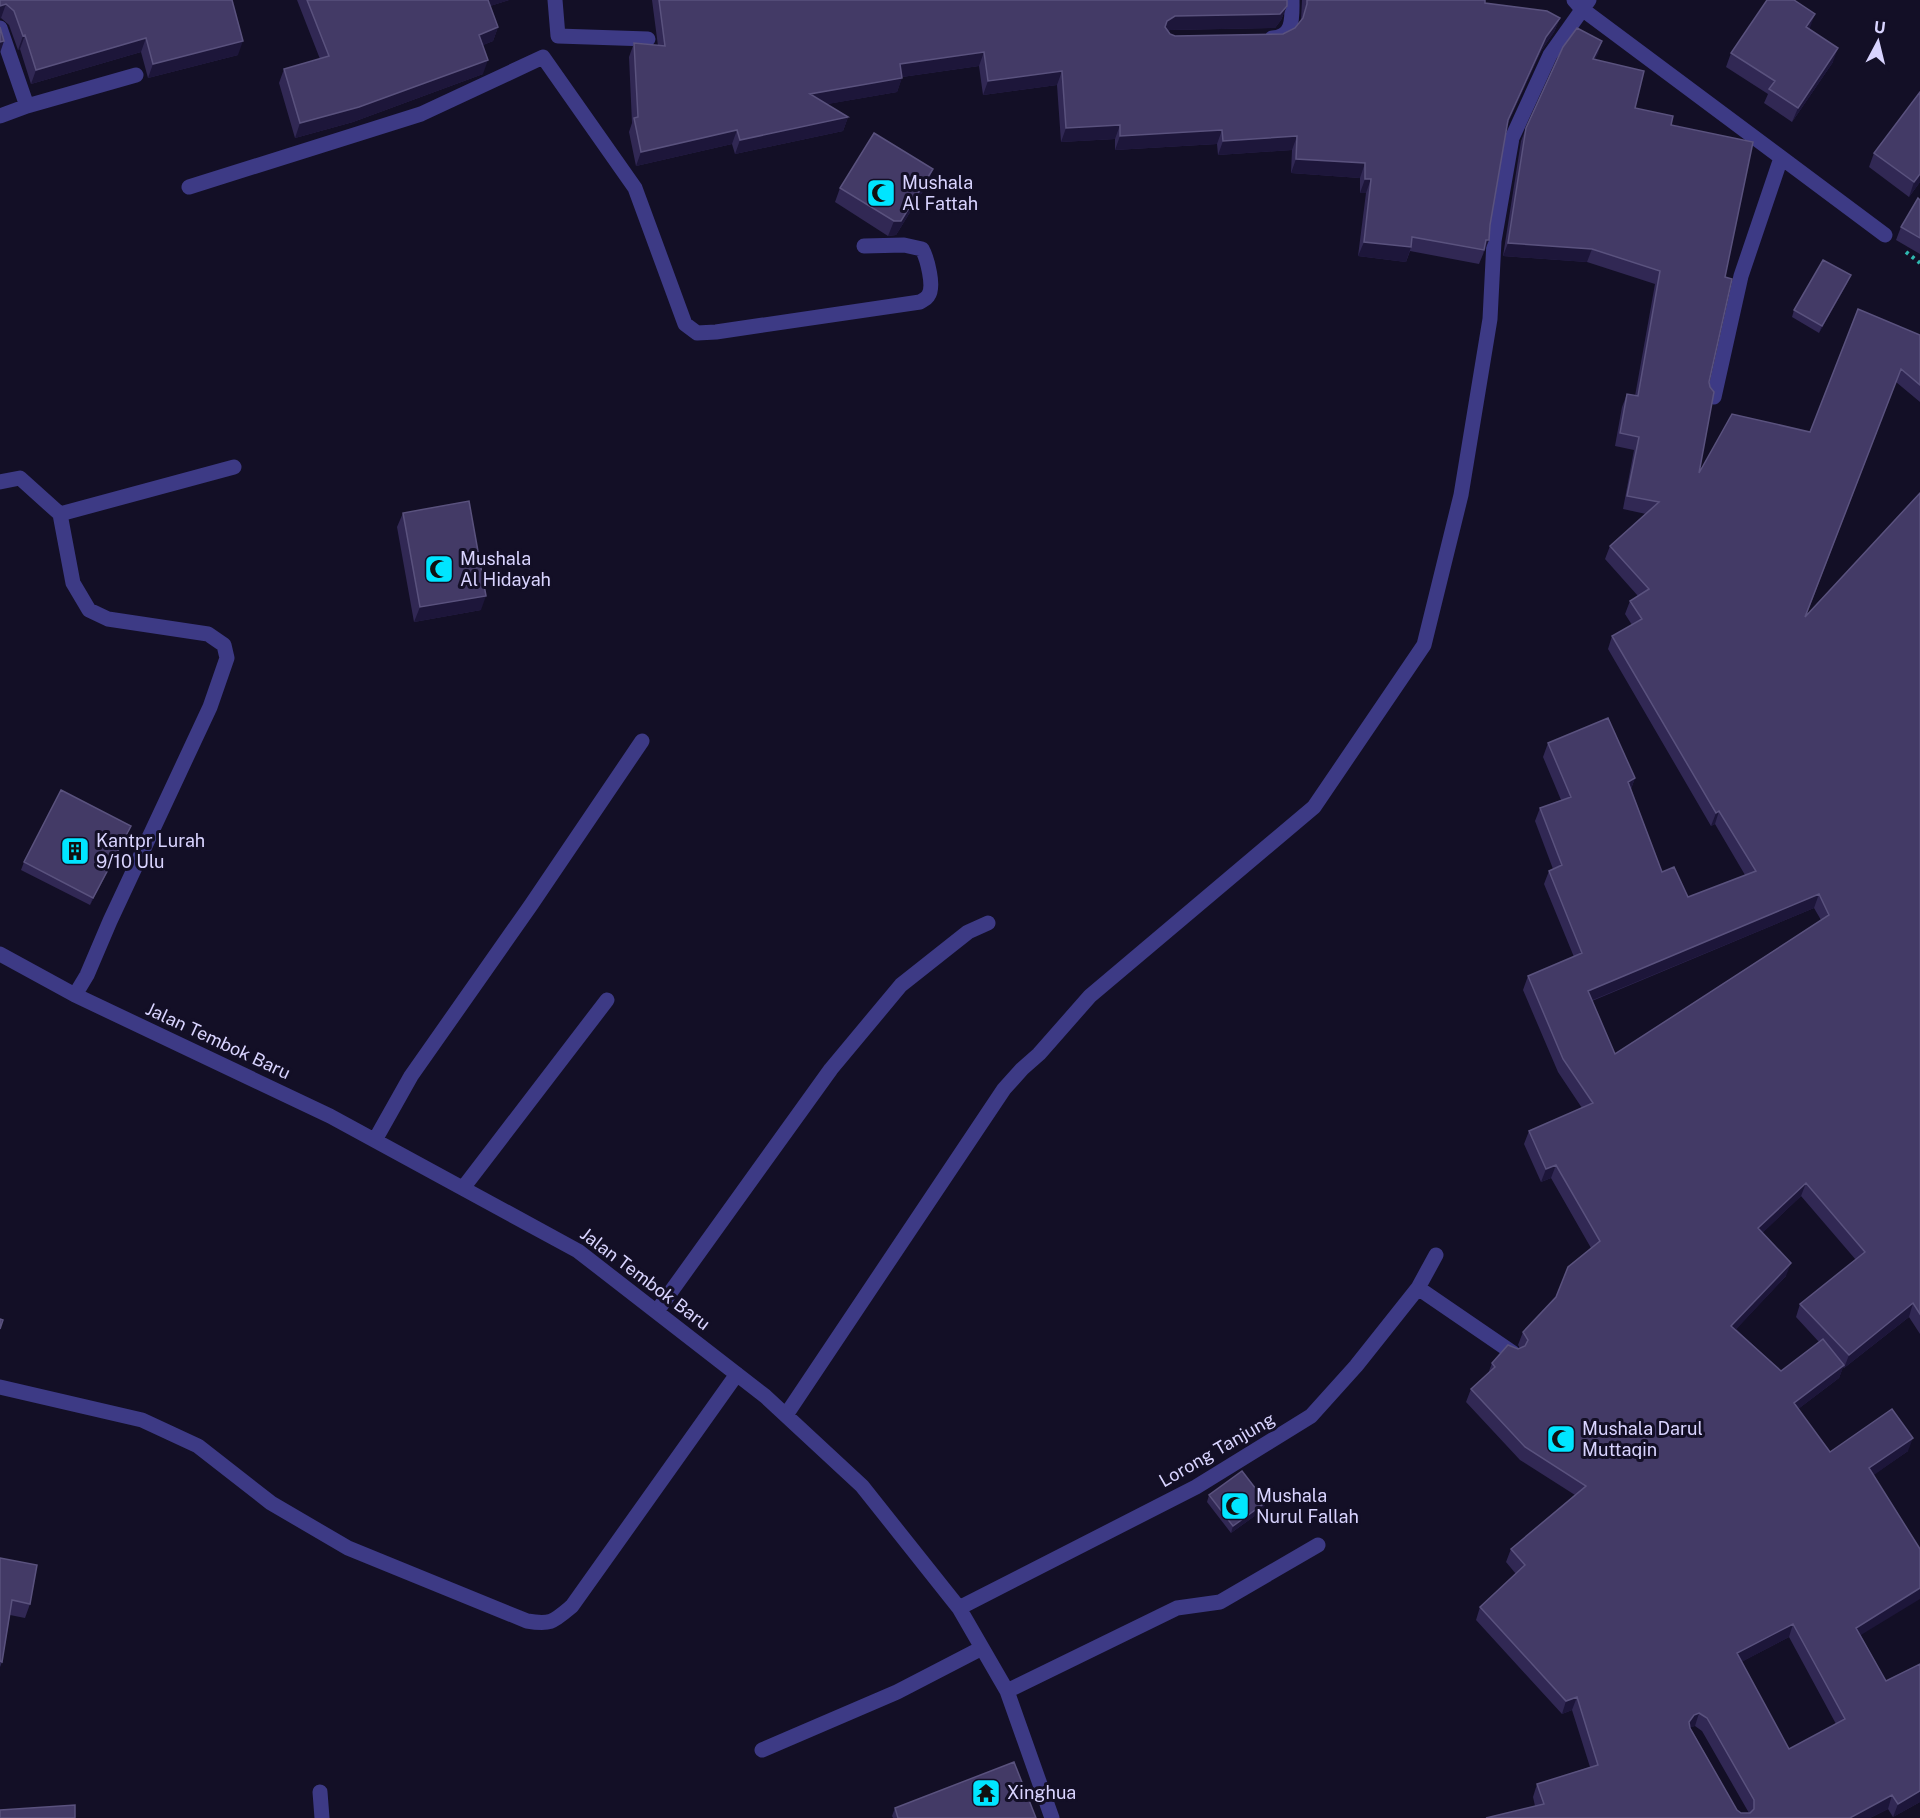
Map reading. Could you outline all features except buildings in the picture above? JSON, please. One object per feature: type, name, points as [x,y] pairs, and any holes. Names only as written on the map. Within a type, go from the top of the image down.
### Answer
[{"type":"street","points":[[189,187],[421,114],[543,57],[558,36],[555,0]]},
{"type":"street","points":[[1256,39],[1278,38],[1289,30],[1292,25],[1292,0]]},
{"type":"street","points":[[786,1415],[1004,1089],[1039,1054],[1090,996],[1314,807],[1424,645],[1461,495],[1490,319],[1494,241],[1512,138],[1550,55],[1583,3],[1781,158],[1885,235]]},
{"type":"street","points":[[0,28],[27,106]]},
{"type":"street","points":[[558,36],[648,39]]},
{"type":"street","points":[[543,57],[635,188],[686,324],[697,333],[920,302],[927,298],[930,291],[928,260],[921,249],[904,245],[864,246]]},
{"type":"street","points":[[0,116],[136,75]]},
{"type":"street","points":[[1714,397],[1741,276],[1781,158]]},
{"type":"street","points":[[60,514],[234,467]]},
{"type":"street","points":[[0,483],[20,478],[60,514],[73,582],[89,610],[108,619],[208,634],[224,645],[227,658],[210,707],[87,975],[75,995]]},
{"type":"street","points":[[375,1140],[411,1076],[642,741]]},
{"type":"street","points":[[657,1311],[831,1069],[901,985],[968,932],[988,923]]},
{"type":"street","name":"Jalan Tembok Baru","points":[[0,954],[75,995],[330,1116],[578,1251],[737,1374],[786,1415],[862,1486],[959,1608],[1007,1691],[1052,1818]]},
{"type":"street","points":[[463,1188],[607,1000]]},
{"type":"street","name":"Lorong Tanjung","points":[[959,1608],[1196,1487],[1311,1416],[1356,1366],[1418,1288],[1436,1255]]},
{"type":"street","points":[[1418,1288],[1513,1353]]},
{"type":"street","points":[[0,1387],[142,1420],[198,1446],[271,1503],[348,1548],[527,1621],[545,1624],[553,1622],[572,1606],[737,1374]]},
{"type":"street","points":[[1007,1691],[1177,1608],[1220,1602],[1318,1545]]},
{"type":"street","points":[[762,1750],[897,1692],[982,1648]]},
{"type":"street","points":[[320,1792],[322,1818]]},
{"type":"place","name":"Mushala Al Fattah","points":[[881,193]]},
{"type":"place","name":"Mushala Al Hidayah","points":[[439,569]]},
{"type":"place","name":"Kantpr Lurah 9/10 Ulu","points":[[75,851]]},
{"type":"place","name":"Mushala Darul Muttaqin","points":[[1561,1439]]},
{"type":"place","name":"Mushala Nurul Fallah","points":[[1235,1506]]},
{"type":"place","name":"Xinghua","points":[[986,1793]]}]
